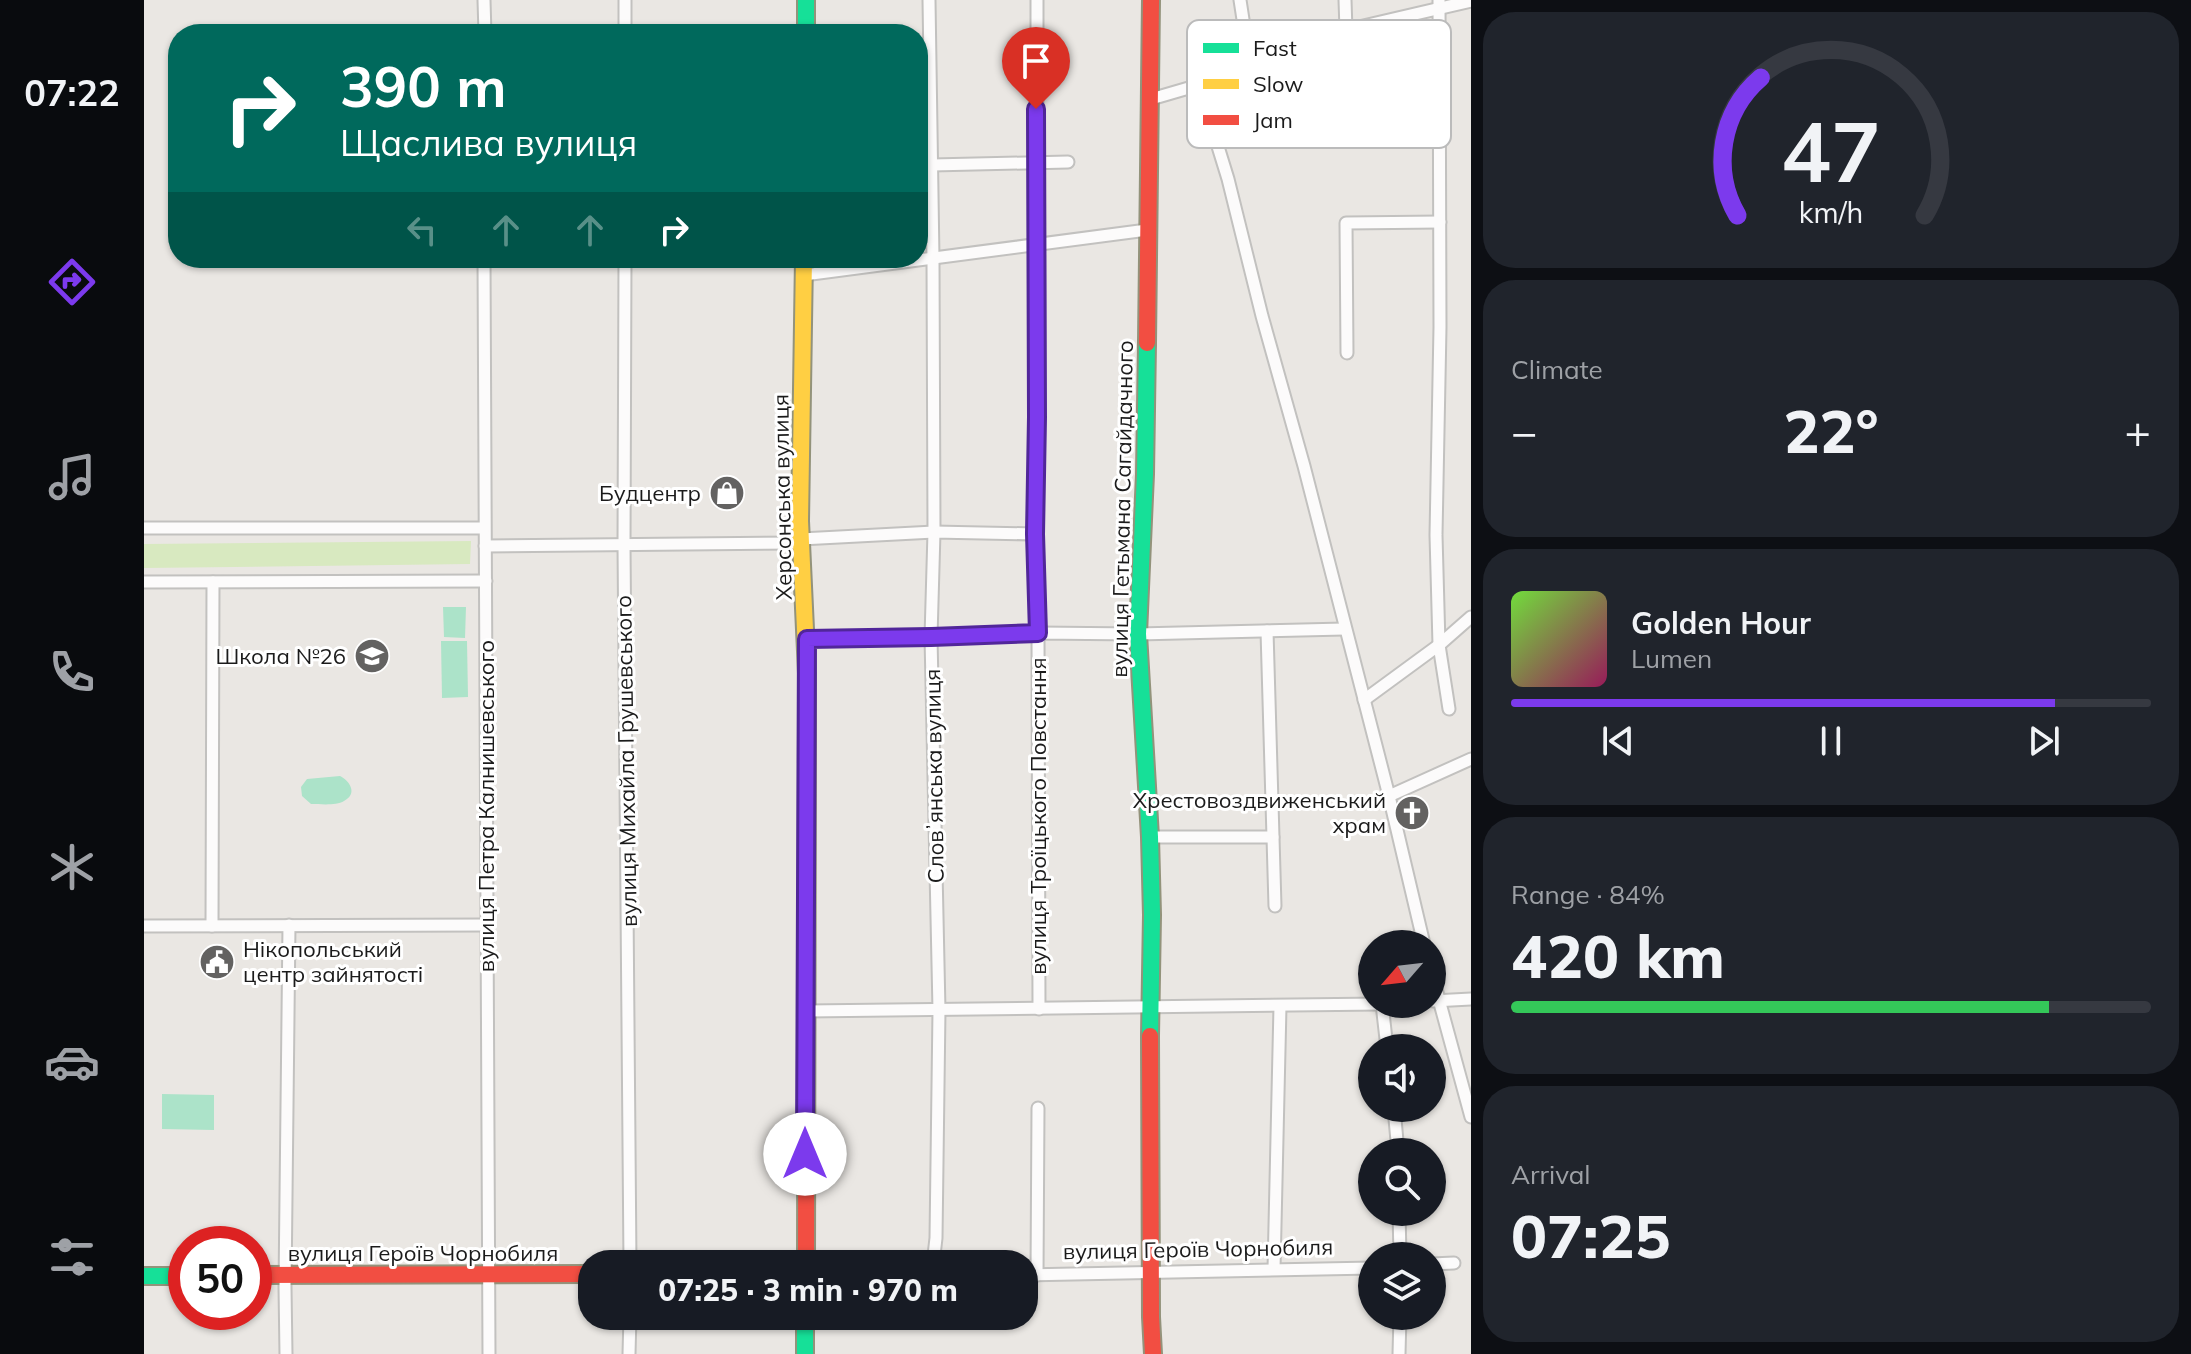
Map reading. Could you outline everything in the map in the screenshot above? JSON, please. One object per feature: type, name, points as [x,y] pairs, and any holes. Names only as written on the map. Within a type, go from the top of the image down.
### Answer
[{"type":"main road","points":[[806,0],[806,24]]},
{"type":"main road","name":"вулиця Гетьмана Сагайдачного","points":[[1151,0],[1145,474],[1138,634],[1152,915],[1153,1354]]},
{"type":"main road","name":"Херсонська вулиця","points":[[804,268],[801,541],[807,639],[806,1250]]},
{"type":"main road","name":"вулиця Героїв Чорнобиля","points":[[272,1276],[578,1274]]},
{"type":"main road","points":[[144,1276],[168,1276]]},
{"type":"main road","points":[[805,1330],[805,1354]]},
{"type":"street","points":[[484,0],[485,24]]},
{"type":"street","points":[[625,0],[625,24]]},
{"type":"street","name":"Словʼянська вулиця","points":[[929,0],[934,532],[931,637],[939,1010],[935,1250]]},
{"type":"street","name":"вулиця Троїцького Повстання","points":[[1037,0],[1035,534],[1039,1009]]},
{"type":"street","points":[[1240,0],[1243,20]]},
{"type":"street","points":[[1345,0],[1346,20]]},
{"type":"street","points":[[1382,20],[1439,4],[1471,1]]},
{"type":"street","points":[[1151,99],[1187,88]]},
{"type":"street","points":[[1218,148],[1389,796],[1421,930]]},
{"type":"street","points":[[1440,148],[1436,535],[1439,645],[1449,709]]},
{"type":"street","points":[[932,165],[1068,162]]},
{"type":"street","points":[[1347,353],[1346,223],[1440,222]]},
{"type":"street","points":[[928,259],[1147,230]]},
{"type":"street","name":"вулиця Петра Калнишевського","points":[[484,268],[489,1354]]},
{"type":"street","name":"вулиця Михайла Грушевського","points":[[625,268],[630,1250]]},
{"type":"street","points":[[144,528],[484,528]]},
{"type":"street","points":[[485,546],[801,541],[934,532],[1035,534]]},
{"type":"street","points":[[144,582],[486,581]]},
{"type":"street","points":[[212,926],[213,582]]},
{"type":"street","points":[[1364,700],[1439,645],[1471,617]]},
{"type":"street","points":[[807,639],[1344,629]]},
{"type":"street","points":[[1267,631],[1275,906]]},
{"type":"street","points":[[1389,796],[1471,759]]},
{"type":"street","points":[[1150,837],[1273,837]]},
{"type":"street","points":[[286,1354],[289,925]]},
{"type":"street","points":[[144,926],[486,925]]},
{"type":"street","points":[[1446,1000],[1471,999]]},
{"type":"street","points":[[807,1011],[1358,1004]]},
{"type":"street","points":[[1274,1269],[1280,1006]]},
{"type":"street","points":[[1443,1018],[1466,1078],[1471,1117]]},
{"type":"street","points":[[1037,1250],[1038,1108]]},
{"type":"street","points":[[1446,1263],[1454,1263]]},
{"type":"street","name":"вулиця Героїв Чорнобиля","points":[[1038,1275],[1358,1268]]},
{"type":"street","points":[[629,1354],[630,1330]]},
{"type":"street","points":[[1399,1354],[1400,1330]]},
{"type":"green space","points":[[471,541],[470,564],[144,568],[144,544]]},
{"type":"green space","points":[[443,607],[466,607],[465,638],[444,637]]},
{"type":"green space","points":[[441,641],[467,641],[468,697],[442,698]]},
{"type":"green space","points":[[340,776],[352,791],[341,803],[311,804],[302,796],[301,787],[307,779]]},
{"type":"green space","points":[[162,1094],[214,1095],[214,1130],[162,1129]]},
{"type":"traffic: fast","points":[[806,0],[806,24]]},
{"type":"traffic: fast","points":[[1147,343],[1138,634],[1150,837],[1150,1036]]},
{"type":"traffic: fast","points":[[144,1276],[168,1276]]},
{"type":"traffic: fast","points":[[805,1330],[805,1354]]},
{"type":"traffic: slow","points":[[804,268],[800,521],[807,733]]},
{"type":"traffic: jam","points":[[1147,343],[1151,0]]},
{"type":"traffic: jam","points":[[806,1250],[807,733]]},
{"type":"traffic: jam","points":[[1150,1036],[1153,1354]]},
{"type":"traffic: jam","points":[[272,1275],[578,1274]]},
{"type":"place","name":"Будцентр","points":[[727,493]]},
{"type":"place","name":"Школа №26","points":[[372,656]]},
{"type":"place","name":"Хрестовоздвиженський храм","points":[[1412,813]]},
{"type":"place","name":"Нікопольський центр зайнятості","points":[[217,962]]},
{"type":"route","points":[[805,1154],[807,639],[1038,633],[1035,534],[1036,109]]}]
